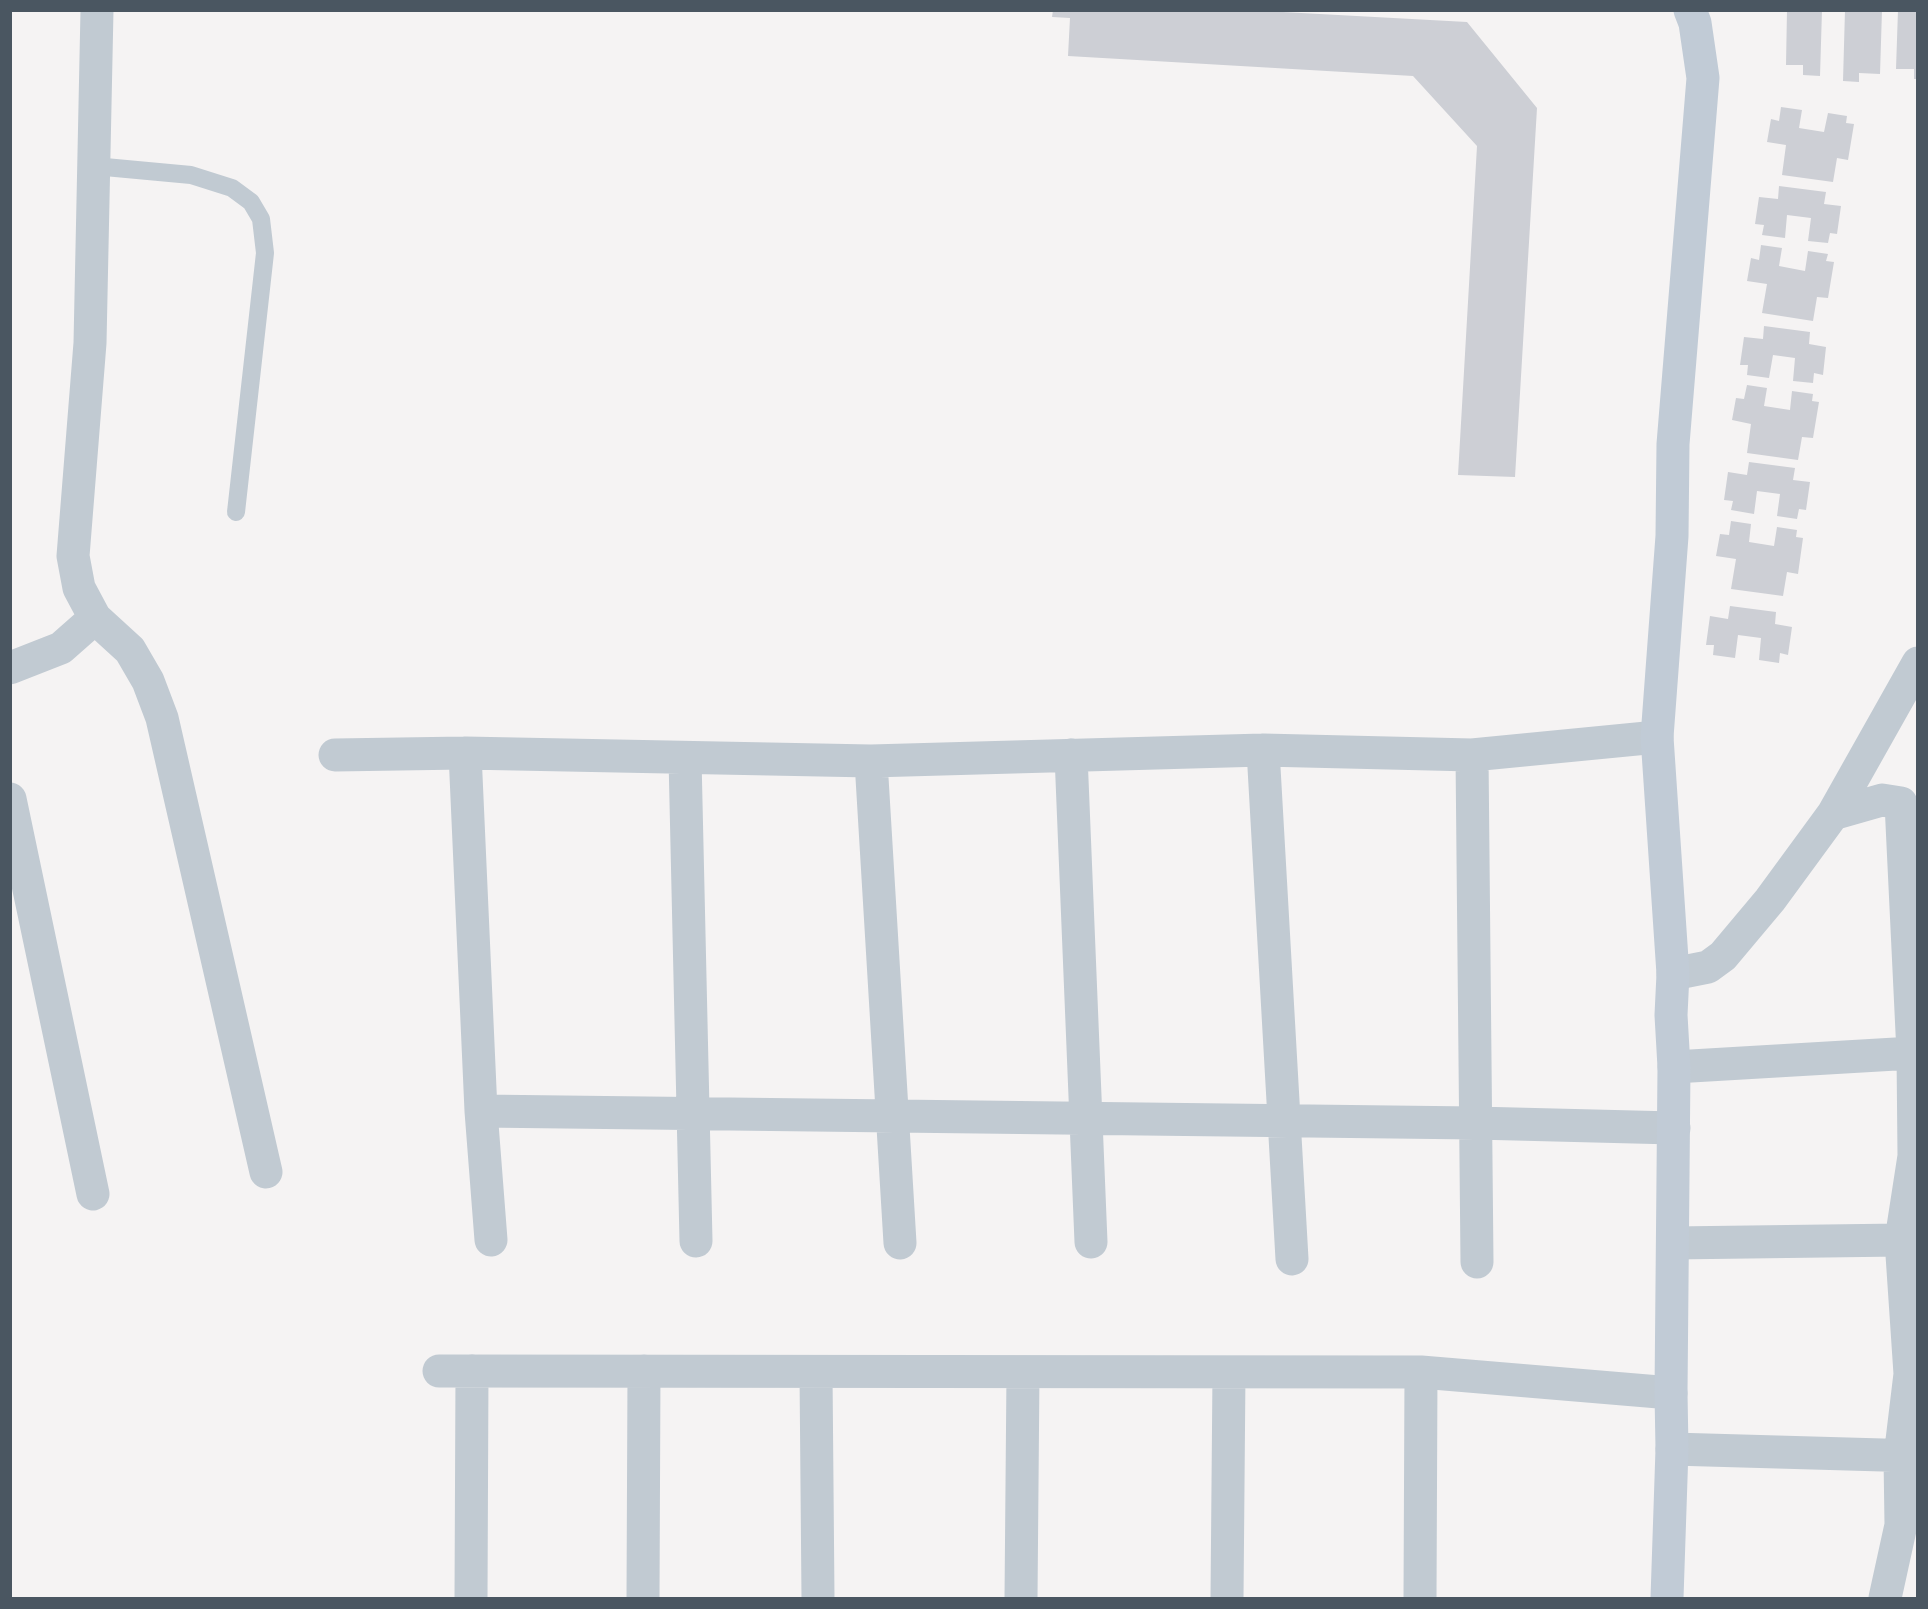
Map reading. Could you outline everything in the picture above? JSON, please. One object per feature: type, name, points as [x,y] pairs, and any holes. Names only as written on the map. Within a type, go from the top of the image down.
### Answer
[{"type":"street","points":[[97,10],[90,343],[73,556],[79,588],[95,618],[130,650],[148,681],[162,718],[266,1172]]},
{"type":"street","points":[[1667,1599],[1672,1449],[1674,1068],[1671,1015],[1673,974],[1657,737],[1672,536],[1673,444],[1703,78],[1695,23],[1690,10]]},
{"type":"street","points":[[10,668],[61,648],[95,618]]},
{"type":"street","points":[[1673,974],[1708,967],[1723,956],[1770,900],[1833,814],[1917,663]]},
{"type":"street","points":[[335,755],[465,753],[871,761],[1263,750],[1472,755],[1657,737]]},
{"type":"street","points":[[1263,750],[1292,1259]]},
{"type":"street","points":[[465,753],[482,1110],[491,1240]]},
{"type":"street","points":[[1071,755],[1091,1242]]},
{"type":"street","points":[[1472,755],[1476,1262]]},
{"type":"street","points":[[685,758],[696,1241]]},
{"type":"street","points":[[871,761],[900,1244]]},
{"type":"street","points":[[10,799],[93,1194]]},
{"type":"street","points":[[1833,814],[1882,800],[1901,803],[1912,887],[1914,1156],[1901,1240],[1910,1374],[1909,1457],[1901,1525],[1885,1599]]},
{"type":"street","points":[[1674,1068],[1913,1053]]},
{"type":"street","points":[[482,1110],[1284,1120],[1674,1128]]},
{"type":"street","points":[[1673,1243],[1901,1240]]},
{"type":"street","points":[[439,1371],[1421,1372],[1671,1393]]},
{"type":"street","points":[[471,1599],[472,1371]]},
{"type":"street","points":[[643,1599],[644,1371]]},
{"type":"street","points":[[816,1372],[818,1599]]},
{"type":"street","points":[[1021,1599],[1023,1372]]},
{"type":"street","points":[[1227,1599],[1229,1372]]},
{"type":"street","points":[[1420,1599],[1421,1372]]},
{"type":"street","points":[[1672,1449],[1909,1457]]},
{"type":"lane","points":[[94,166],[191,175],[232,188],[251,202],[261,219],[265,252],[236,512]]},
{"type":"building","points":[[1053,10],[1246,10],[1467,22],[1537,108],[1515,477],[1458,475],[1477,146],[1413,76],[1068,56],[1070,18],[1052,17]]},
{"type":"building","points":[[1787,10],[1822,10],[1820,76],[1803,75],[1803,65],[1786,65]]},
{"type":"building","points":[[1845,10],[1882,10],[1880,74],[1859,73],[1859,82],[1843,81]]},
{"type":"building","points":[[1898,10],[1918,10],[1918,79],[1914,79],[1914,69],[1896,69]]},
{"type":"building","points":[[1781,107],[1802,110],[1799,128],[1824,132],[1828,113],[1847,116],[1846,123],[1854,124],[1848,160],[1837,158],[1833,182],[1782,175],[1786,145],[1767,142],[1771,119],[1779,121]]},
{"type":"building","points":[[1779,186],[1826,192],[1824,204],[1841,206],[1837,234],[1830,233],[1828,243],[1808,241],[1811,218],[1787,215],[1785,238],[1762,235],[1764,225],[1755,224],[1759,197],[1778,199]]},
{"type":"building","points":[[1761,245],[1782,248],[1779,266],[1805,271],[1808,251],[1828,254],[1826,261],[1834,262],[1828,298],[1817,297],[1813,321],[1762,313],[1767,284],[1747,281],[1751,258],[1759,260]]},
{"type":"building","points":[[1764,326],[1810,332],[1809,344],[1826,347],[1823,375],[1814,373],[1813,383],[1793,381],[1795,358],[1773,355],[1769,378],[1747,375],[1748,365],[1740,365],[1744,337],[1763,339]]},
{"type":"building","points":[[1747,385],[1767,388],[1764,406],[1790,410],[1792,391],[1813,394],[1812,401],[1819,402],[1813,438],[1802,437],[1798,460],[1747,453],[1751,424],[1732,420],[1736,398],[1744,399]]},
{"type":"building","points":[[1749,462],[1795,468],[1793,480],[1810,482],[1806,510],[1799,509],[1797,519],[1777,516],[1780,494],[1757,491],[1754,514],[1731,510],[1733,501],[1724,500],[1728,472],[1747,475]]},
{"type":"building","points":[[1731,521],[1751,524],[1749,542],[1774,546],[1777,527],[1797,530],[1796,537],[1803,538],[1798,574],[1787,572],[1783,596],[1731,589],[1736,559],[1716,556],[1720,534],[1729,535]]},
{"type":"building","points":[[1730,606],[1776,612],[1775,624],[1792,627],[1788,655],[1780,653],[1779,663],[1759,660],[1761,638],[1738,635],[1735,658],[1713,655],[1714,645],[1706,645],[1710,616],[1728,619]]}]
